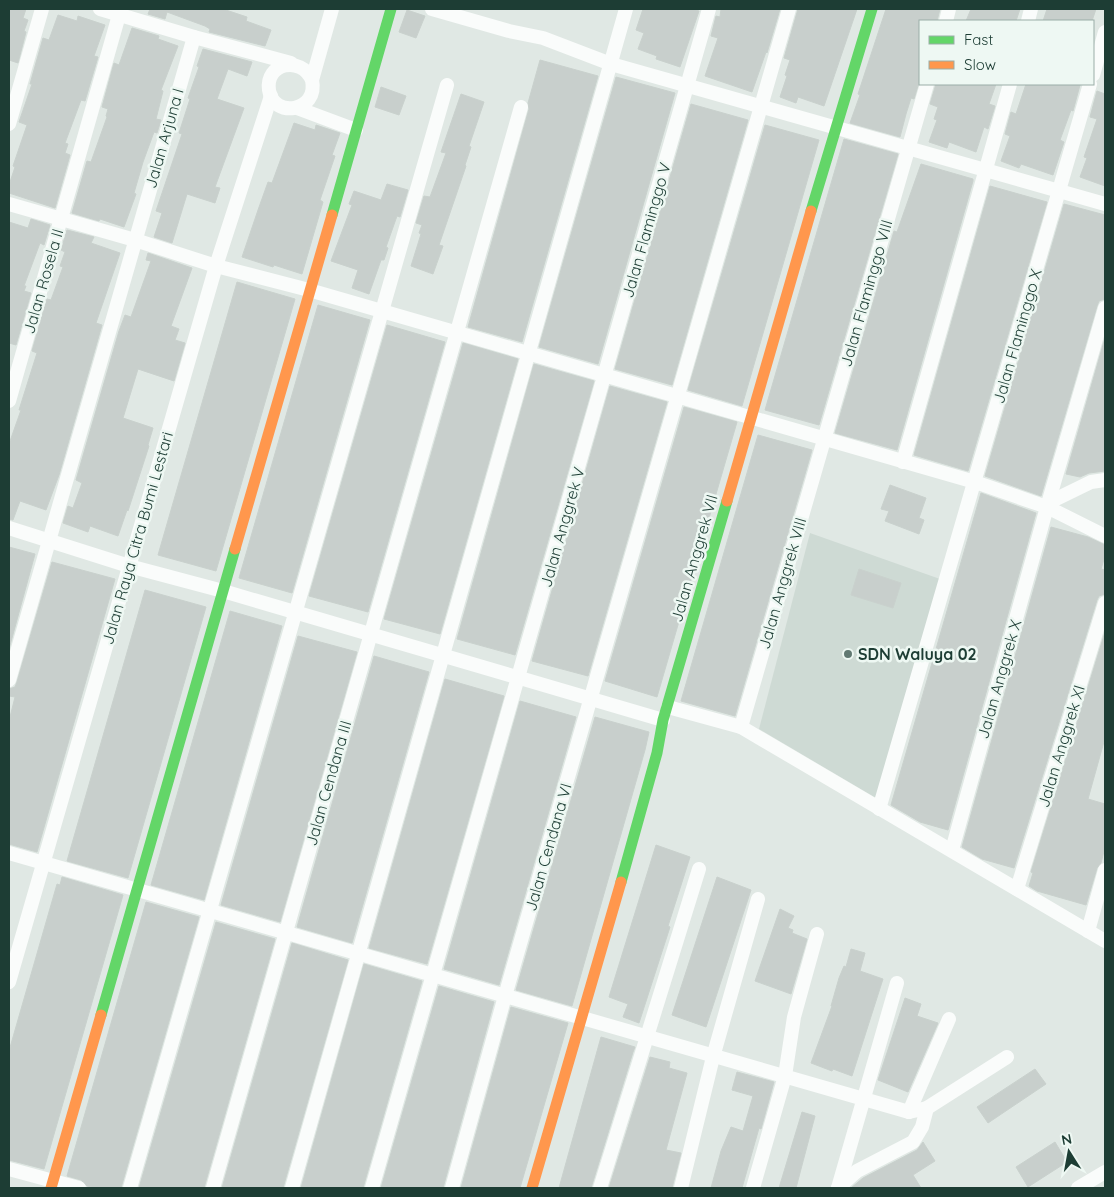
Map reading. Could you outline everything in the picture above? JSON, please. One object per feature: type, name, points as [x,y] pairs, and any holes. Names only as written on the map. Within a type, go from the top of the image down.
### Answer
[{"type":"street","points":[[9,124],[42,9]]},
{"type":"street","points":[[100,9],[296,65],[306,70],[312,80]]},
{"type":"street","points":[[296,65],[282,66],[276,70],[269,82],[271,96],[282,107],[289,109],[297,108],[311,97],[313,92],[312,80],[332,9]]},
{"type":"street","points":[[52,1185],[391,9]]},
{"type":"street","points":[[432,9],[509,31],[543,38],[611,64],[1105,204]]},
{"type":"street","points":[[292,1188],[626,9]]},
{"type":"street","name":"Jalan Flaminggo V","points":[[605,376],[709,9]]},
{"type":"street","name":"Jalan Cendana VI","points":[[452,1188],[505,996],[789,9]]},
{"type":"street","name":"Jalan Anggrek VII","points":[[532,1188],[582,1018],[666,714],[751,418],[835,127],[872,9]]},
{"type":"street","name":"Jalan Rosela II","points":[[9,401],[119,14]]},
{"type":"street","points":[[1094,71],[1105,32]]},
{"type":"street","name":"Jalan Arjuna I","points":[[9,680],[194,37]]},
{"type":"street","points":[[130,1188],[447,85]]},
{"type":"street","name":"Jalan Flaminggo VIII","points":[[824,439],[927,85]]},
{"type":"street","points":[[903,462],[1010,85]]},
{"type":"street","name":"Jalan Flaminggo X","points":[[880,809],[1090,85]]},
{"type":"street","name":"Jalan Raya Citra Bumi Lestari","points":[[9,982],[216,266],[271,96]]},
{"type":"street","name":"Jalan Cendana III","points":[[212,1188],[521,107]]},
{"type":"street","points":[[297,108],[356,130]]},
{"type":"street","points":[[9,204],[135,240],[216,266],[309,290],[974,482],[1048,505],[1105,536]]},
{"type":"street","name":"Jalan Anggrek X","points":[[952,850],[1105,308]]},
{"type":"street","name":"Jalan Anggrek V","points":[[372,1188],[605,376]]},
{"type":"street","name":"Jalan Anggrek VIII","points":[[740,727],[824,439]]},
{"type":"street","points":[[1048,505],[1091,482],[1105,480]]},
{"type":"street","points":[[9,528],[129,566],[223,591],[591,698],[740,727],[1105,941]]},
{"type":"street","name":"Jalan Anggrek XI","points":[[1017,889],[1105,602]]},
{"type":"street","points":[[9,852],[712,1057],[909,1112],[926,1108],[1008,1057]]},
{"type":"street","points":[[600,1188],[699,869]]},
{"type":"street","points":[[1088,932],[1105,870]]},
{"type":"street","points":[[681,1188],[712,1057],[758,899]]},
{"type":"street","points":[[754,1188],[785,1076],[794,1016],[817,934]]},
{"type":"street","points":[[838,1188],[897,983]]},
{"type":"street","points":[[909,1112],[949,1019]]},
{"type":"street","points":[[838,1188],[857,1171],[913,1142],[922,1128],[926,1108]]},
{"type":"street","points":[[9,1169],[52,1185],[79,1188]]},
{"type":"street","points":[[1078,1188],[1105,1172]]},
{"type":"shaded area","name":"SDN Waluya 02","points":[[810,533],[940,579],[876,798],[759,729]]},
{"type":"building","points":[[9,9],[26,9],[23,18],[28,20],[18,63],[9,60]]},
{"type":"building","points":[[150,9],[223,9],[247,17],[246,21],[271,30],[265,46],[209,32],[210,29],[205,26],[167,12],[165,19],[148,14]]},
{"type":"building","points":[[643,9],[694,9],[699,11],[680,67],[656,59],[657,56],[638,49],[644,33],[636,30]]},
{"type":"building","points":[[721,9],[780,9],[767,53],[752,92],[705,76],[718,38],[711,36],[716,16],[720,17]]},
{"type":"building","points":[[798,9],[857,9],[824,106],[798,97],[796,103],[780,97],[790,60],[784,58]]},
{"type":"building","points":[[886,9],[940,9],[937,20],[919,20],[919,82],[914,99],[911,98],[900,137],[850,123],[860,95],[858,94]]},
{"type":"building","points":[[971,9],[1020,9],[1016,20],[966,20]]},
{"type":"building","points":[[1047,9],[1096,9],[1092,20],[1043,20]]},
{"type":"building","points":[[407,10],[425,16],[416,38],[399,32]]},
{"type":"building","points":[[58,15],[77,21],[78,16],[105,25],[94,56],[98,57],[85,101],[81,100],[65,143],[68,144],[65,153],[70,155],[55,208],[9,193],[9,185],[15,167],[13,166],[27,125],[19,122],[32,84],[30,84],[43,38],[49,40]]},
{"type":"building","points":[[132,28],[159,36],[158,39],[178,46],[161,90],[163,91],[156,119],[161,120],[157,133],[154,132],[143,162],[134,193],[136,194],[124,227],[72,213],[87,161],[91,162],[107,117],[108,109],[102,107],[114,63],[119,65]]},
{"type":"building","points":[[203,49],[252,62],[247,76],[228,69],[217,99],[244,108],[215,187],[220,188],[215,203],[187,194],[172,243],[154,237],[162,213],[156,211],[182,134],[179,133]]},
{"type":"building","points":[[540,60],[598,76],[522,342],[468,327],[529,109],[528,103]]},
{"type":"building","points":[[616,77],[675,93],[598,364],[539,347]]},
{"type":"building","points":[[936,85],[996,85],[989,104],[995,106],[988,129],[984,127],[976,152],[949,142],[947,148],[929,142],[937,120],[934,119],[938,107],[930,104]]},
{"type":"building","points":[[1026,85],[1080,85],[1073,111],[1071,110],[1060,140],[1064,142],[1053,175],[1021,164],[1019,168],[1001,161],[1010,136],[1005,134],[1011,112],[1016,114]]},
{"type":"building","points":[[381,87],[406,96],[399,115],[375,107]]},
{"type":"building","points":[[1097,91],[1105,94],[1105,186],[1080,177],[1087,158],[1084,157],[1097,119],[1090,117]]},
{"type":"building","points":[[461,94],[484,102],[469,146],[471,147],[466,166],[439,245],[443,246],[433,274],[411,266],[421,234],[419,233],[422,225],[416,223],[424,196],[430,197],[446,153],[441,152]]},
{"type":"building","points":[[691,104],[748,120],[672,385],[615,369]]},
{"type":"building","points":[[294,123],[315,130],[316,125],[340,133],[332,155],[335,156],[320,200],[323,202],[302,274],[242,257],[268,182],[272,183]]},
{"type":"building","points":[[765,125],[819,140],[742,406],[688,390]]},
{"type":"building","points":[[844,139],[898,154],[819,425],[765,410]]},
{"type":"building","points":[[921,164],[973,179],[973,181],[897,450],[835,433],[894,231],[897,232]]},
{"type":"building","points":[[387,184],[408,190],[400,217],[397,216],[386,247],[388,248],[384,260],[381,260],[369,294],[352,288],[358,270],[331,261],[352,205],[349,204],[354,191],[381,200]]},
{"type":"building","points":[[990,186],[1047,202],[968,471],[914,455]]},
{"type":"building","points":[[1064,204],[1105,215],[1105,299],[1099,301],[1097,306],[1041,496],[985,476]]},
{"type":"building","points":[[31,219],[50,225],[44,245],[40,243],[24,286],[26,286],[24,291],[31,293],[16,345],[9,343],[9,222],[28,228]]},
{"type":"building","points":[[67,230],[94,237],[91,243],[120,253],[96,323],[102,325],[59,475],[46,510],[20,501],[13,520],[9,519],[9,444],[37,353],[32,351],[47,299],[51,300],[63,267],[60,266],[65,252],[61,250]]},
{"type":"building","points":[[148,253],[192,268],[171,326],[179,329],[175,340],[185,343],[174,381],[138,369],[123,418],[153,428],[149,446],[118,536],[90,526],[88,532],[63,523],[68,506],[73,508],[82,483],[76,480],[119,331],[125,315],[131,317],[151,261],[146,260]]},
{"type":"building","points":[[237,282],[295,299],[216,571],[158,555]]},
{"type":"building","points":[[318,305],[370,320],[292,593],[239,578]]},
{"type":"building","points":[[387,325],[445,342],[368,612],[309,596]]},
{"type":"building","points":[[1105,338],[1105,471],[1089,473],[1080,477],[1066,474]]},
{"type":"building","points":[[463,343],[518,359],[440,634],[384,619]]},
{"type":"building","points":[[534,364],[594,381],[515,655],[457,639]]},
{"type":"building","points":[[610,386],[667,402],[588,676],[532,661]]},
{"type":"building","points":[[684,407],[737,422],[657,697],[605,681]]},
{"type":"building","points":[[758,435],[812,450],[735,716],[681,701]]},
{"type":"building","points":[[890,485],[926,498],[919,518],[924,520],[919,534],[885,521],[889,511],[881,509]]},
{"type":"building","points":[[981,493],[1036,513],[948,830],[920,822],[891,805]]},
{"type":"building","points":[[1051,527],[1088,537],[1105,545],[1105,556],[1101,569],[1105,570],[1105,594],[1099,596],[1097,600],[1014,868],[982,859],[962,847]]},
{"type":"building","points":[[9,547],[35,554],[9,649]]},
{"type":"building","points":[[52,562],[115,579],[37,852],[9,844],[9,721],[15,697],[9,696],[9,689],[15,687],[17,682]]},
{"type":"building","points":[[859,569],[901,583],[893,608],[851,595]]},
{"type":"building","points":[[145,590],[206,607],[128,878],[67,861]]},
{"type":"building","points":[[230,611],[282,626],[204,900],[151,885]]},
{"type":"building","points":[[1105,632],[1105,738],[1088,799],[1105,804],[1105,847],[1086,905],[1037,891],[1029,886],[1033,873],[1031,872]]},
{"type":"building","points":[[298,636],[357,652],[280,922],[221,905]]},
{"type":"building","points":[[374,656],[429,672],[352,943],[297,927]]},
{"type":"building","points":[[445,679],[504,696],[427,964],[369,948]]},
{"type":"building","points":[[520,701],[576,717],[499,985],[444,969]]},
{"type":"building","points":[[595,717],[649,732],[572,1006],[516,990]]},
{"type":"building","points":[[656,845],[690,857],[639,1023],[623,1017],[628,1004],[609,997]]},
{"type":"building","points":[[62,877],[123,895],[44,1169],[9,1160],[9,1051],[57,884],[60,885]]},
{"type":"building","points":[[717,877],[751,890],[706,1027],[672,1015]]},
{"type":"building","points":[[146,902],[199,917],[121,1188],[96,1188],[87,1186],[81,1180],[67,1176]]},
{"type":"building","points":[[780,909],[794,916],[788,928],[793,930],[792,933],[807,939],[791,994],[755,981]]},
{"type":"building","points":[[216,922],[275,939],[204,1188],[139,1188]]},
{"type":"building","points":[[292,943],[348,960],[283,1188],[222,1188]]},
{"type":"building","points":[[851,949],[865,953],[860,971],[883,979],[852,1076],[811,1063],[832,1006],[839,978],[844,966],[846,967]]},
{"type":"building","points":[[364,964],[422,981],[363,1188],[301,1188]]},
{"type":"building","points":[[439,986],[494,1002],[443,1188],[381,1188]]},
{"type":"building","points":[[905,998],[921,1004],[917,1016],[938,1023],[908,1092],[878,1080]]},
{"type":"building","points":[[511,1007],[568,1023],[520,1188],[461,1188]]},
{"type":"building","points":[[601,1037],[635,1047],[591,1188],[559,1188]]},
{"type":"building","points":[[650,1057],[670,1062],[669,1068],[687,1073],[666,1150],[681,1153],[672,1188],[609,1188]]},
{"type":"building","points":[[1035,1069],[1046,1084],[988,1123],[977,1107]]},
{"type":"building","points":[[737,1072],[774,1082],[742,1188],[711,1188],[721,1151],[731,1127],[743,1131],[753,1096],[732,1090]]},
{"type":"building","points":[[802,1112],[815,1116],[796,1188],[779,1188]]},
{"type":"building","points":[[923,1142],[935,1161],[913,1175],[921,1188],[851,1188],[863,1178],[917,1150]]},
{"type":"building","points":[[1055,1142],[1067,1162],[1028,1187],[1016,1167]]},
{"type":"traffic: fast","points":[[332,215],[391,9]]},
{"type":"traffic: fast","points":[[811,211],[872,9]]},
{"type":"traffic: fast","points":[[621,882],[657,753],[663,720],[727,501]]},
{"type":"traffic: fast","points":[[101,1015],[235,549]]},
{"type":"traffic: slow","points":[[727,501],[811,211]]},
{"type":"traffic: slow","points":[[235,549],[332,215]]},
{"type":"traffic: slow","points":[[532,1188],[621,882]]},
{"type":"traffic: slow","points":[[51,1188],[101,1015]]},
{"type":"place","name":"SDN Waluya 02","points":[[848,654]]}]
